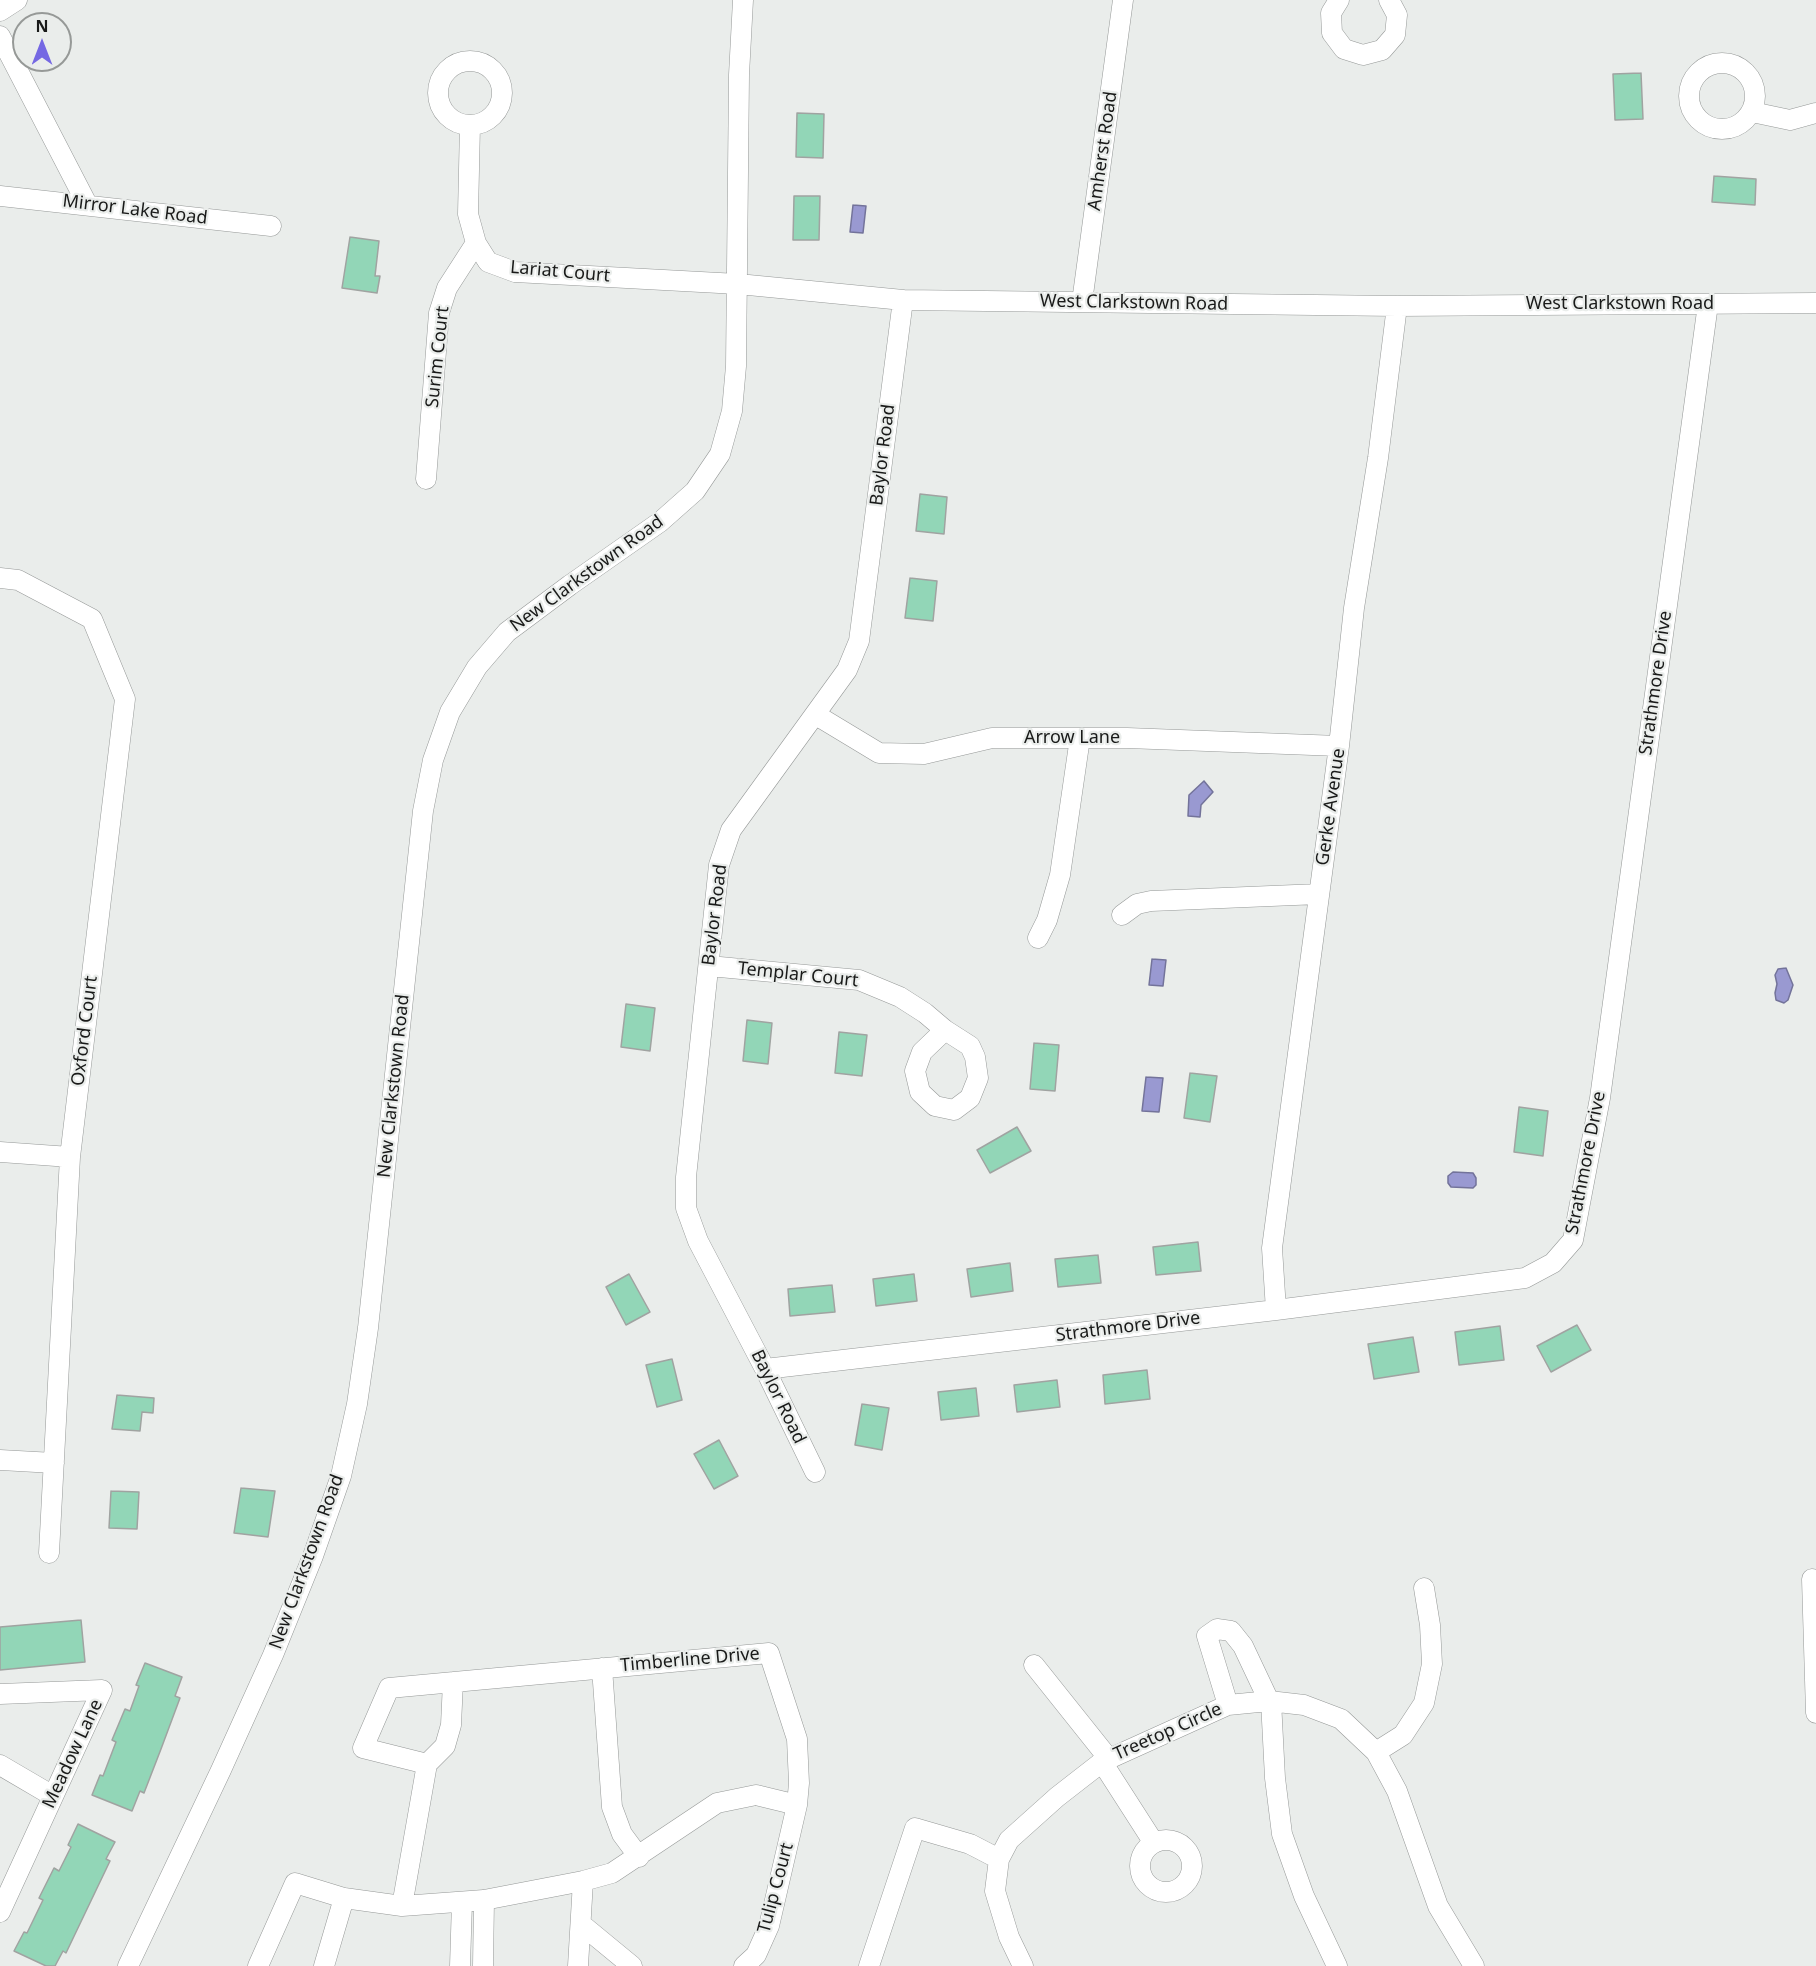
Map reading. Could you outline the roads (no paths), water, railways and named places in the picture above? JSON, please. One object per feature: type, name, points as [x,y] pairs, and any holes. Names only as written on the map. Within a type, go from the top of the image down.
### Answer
[{"type":"street","points":[[0,11],[16,0]]},
{"type":"street","points":[[738,284],[739,75],[743,0]]},
{"type":"street","name":"Amherst Road","points":[[1082,302],[1123,0]]},
{"type":"street","points":[[1339,0],[1331,13],[1332,33],[1344,49],[1363,55],[1382,50],[1395,35],[1397,15],[1389,0]]},
{"type":"street","points":[[0,36],[87,204]]},
{"type":"street","points":[[1752,112],[1790,120],[1816,113]]},
{"type":"street","name":"Lariat Court","points":[[470,125],[468,214],[476,243],[488,262],[515,272],[738,284]]},
{"type":"street","name":"Mirror Lake Road","points":[[0,196],[271,226]]},
{"type":"street","name":"Surim Court","points":[[426,479],[439,313],[447,288],[476,243]]},
{"type":"street","name":"West Clarkstown Road","points":[[738,284],[903,300],[1397,306],[1816,303]]},
{"type":"street","name":"New Clarkstown Road","points":[[128,1966],[273,1655],[313,1556],[341,1476],[357,1404],[368,1328],[423,811],[433,760],[450,712],[477,667],[507,633],[570,585],[660,522],[695,491],[714,463],[720,454],[732,411],[736,366],[738,284]]},
{"type":"street","name":"Baylor Road","points":[[814,1472],[765,1369],[698,1241],[686,1208],[686,1177],[719,865],[731,830],[847,670],[859,641],[903,300]]},
{"type":"street","name":"Strathmore Drive","points":[[765,1369],[1276,1310],[1525,1278],[1553,1263],[1573,1240],[1600,1098],[1708,304]]},
{"type":"street","name":"Gerke Avenue","points":[[1276,1310],[1272,1248],[1339,746],[1354,608],[1378,458],[1397,306]]},
{"type":"street","name":"Oxford Court","points":[[0,578],[18,580],[92,619],[125,699],[70,1157],[50,1553]]},
{"type":"street","name":"Arrow Lane","points":[[816,715],[879,753],[924,754],[992,738],[1080,738],[1339,746]]},
{"type":"street","points":[[1038,938],[1047,920],[1060,875],[1080,738]]},
{"type":"street","points":[[1122,915],[1137,904],[1151,901],[1319,894]]},
{"type":"street","name":"Templar Court","points":[[709,966],[859,980],[900,997],[925,1013],[945,1030]]},
{"type":"street","points":[[0,1152],[70,1157]]},
{"type":"street","points":[[0,1460],[54,1463]]},
{"type":"street","points":[[1812,1580],[1816,1713]]},
{"type":"street","points":[[1376,1752],[1403,1735],[1424,1703],[1432,1664],[1430,1624],[1424,1588]]},
{"type":"street","points":[[1228,1705],[1208,1636],[1217,1629],[1231,1632],[1243,1646],[1270,1701],[1275,1778],[1282,1834],[1304,1896],[1337,1966]]},
{"type":"street","name":"Timberline Drive","points":[[427,1764],[363,1748],[389,1688],[769,1653],[797,1739],[799,1783],[797,1805]]},
{"type":"street","points":[[1034,1665],[1106,1761],[1154,1843]]},
{"type":"street","name":"Timberline Drive","points":[[602,1668],[612,1807],[622,1834],[639,1857]]},
{"type":"street","points":[[402,1906],[427,1764],[445,1746],[451,1725],[453,1682]]},
{"type":"street","name":"Meadow Lane","points":[[0,1695],[102,1690],[0,1912]]},
{"type":"street","name":"Treetop Circle","points":[[1023,1966],[995,1892],[999,1859],[1010,1840],[1057,1797],[1106,1761],[1228,1705],[1270,1701],[1304,1705],[1341,1719],[1376,1752],[1397,1791],[1438,1906],[1474,1966]]},
{"type":"street","points":[[0,1765],[53,1796]]},
{"type":"street","points":[[258,1966],[295,1883],[344,1898],[402,1906],[484,1900],[583,1881],[612,1873],[717,1803],[756,1795],[797,1805]]},
{"type":"street","name":"Tulip Court","points":[[744,1966],[756,1955],[769,1926],[797,1805]]},
{"type":"street","points":[[869,1966],[915,1828],[970,1844],[999,1859]]},
{"type":"street","points":[[578,1966],[583,1881]]},
{"type":"street","points":[[324,1966],[344,1898]]},
{"type":"street","points":[[483,1966],[484,1900]]},
{"type":"street","points":[[460,1966],[462,1902]]},
{"type":"street","points":[[581,1924],[632,1966]]},
{"type":"water","points":[[853,205],[866,206],[863,233],[850,232]]},
{"type":"water","points":[[1204,781],[1213,792],[1201,805],[1200,817],[1188,816],[1189,795]]},
{"type":"water","points":[[1152,959],[1166,960],[1163,986],[1149,985]]},
{"type":"water","points":[[1786,968],[1793,985],[1788,1000],[1784,1003],[1776,1000],[1775,975],[1778,969]]},
{"type":"water","points":[[1146,1077],[1163,1078],[1159,1112],[1142,1111]]},
{"type":"water","points":[[1453,1172],[1473,1173],[1476,1185],[1473,1188],[1451,1187],[1448,1183],[1448,1176]]}]
